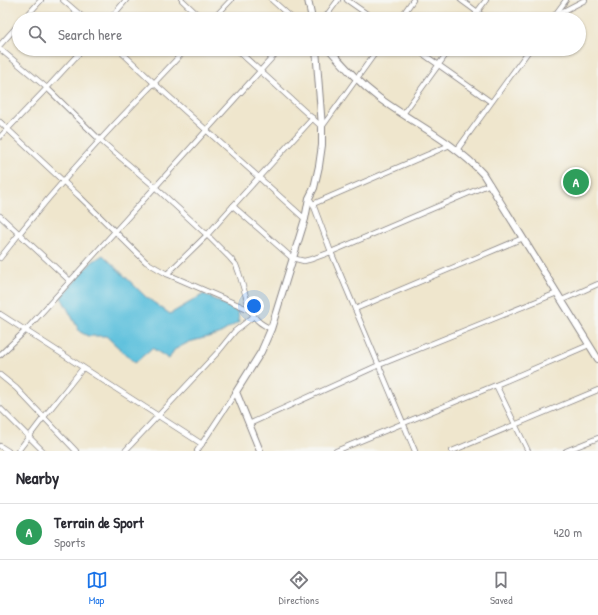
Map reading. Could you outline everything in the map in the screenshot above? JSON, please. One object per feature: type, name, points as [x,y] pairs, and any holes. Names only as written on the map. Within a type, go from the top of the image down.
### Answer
[{"type":"main road","points":[[308,0],[309,12]]},
{"type":"main road","points":[[260,451],[236,392],[261,352],[271,330],[309,198],[314,188],[322,145],[317,56]]},
{"type":"main road","points":[[335,56],[356,80],[379,98],[450,145],[476,166],[483,174],[598,359]]},
{"type":"street","points":[[30,12],[41,0]]},
{"type":"street","points":[[63,0],[77,12]]},
{"type":"street","points":[[116,12],[126,0]]},
{"type":"street","points":[[182,0],[195,12]]},
{"type":"street","points":[[220,12],[231,0]]},
{"type":"street","points":[[272,0],[285,12]]},
{"type":"street","points":[[329,12],[338,0]]},
{"type":"street","points":[[347,0],[364,12]]},
{"type":"street","points":[[405,12],[413,0]]},
{"type":"street","points":[[461,0],[477,12],[486,0]]},
{"type":"street","points":[[557,12],[566,0]]},
{"type":"street","points":[[562,12],[585,0]]},
{"type":"street","points":[[0,45],[12,32]]},
{"type":"street","points":[[0,49],[47,88],[100,140],[155,187],[207,235],[236,265],[250,310],[259,322],[271,330]]},
{"type":"street","points":[[0,137],[77,56]]},
{"type":"street","points":[[125,56],[304,218]]},
{"type":"street","points":[[0,258],[100,140],[179,56]]},
{"type":"street","points":[[244,56],[322,127],[373,56]]},
{"type":"street","points":[[0,355],[25,331],[274,56]]},
{"type":"street","points":[[426,56],[491,102]]},
{"type":"street","points":[[403,114],[445,56]]},
{"type":"street","points":[[456,150],[525,56]]},
{"type":"street","points":[[167,274],[207,235],[313,118]]},
{"type":"street","points":[[0,122],[146,262],[167,274],[250,310]]},
{"type":"street","points":[[313,204],[450,145]]},
{"type":"street","points":[[233,206],[292,258],[304,261],[332,252],[490,184]]},
{"type":"street","points":[[309,198],[313,204],[355,309],[415,451]]},
{"type":"street","points":[[0,216],[70,281]]},
{"type":"street","points":[[355,309],[523,238]]},
{"type":"street","points":[[562,300],[598,284]]},
{"type":"street","points":[[249,424],[379,365],[557,292]]},
{"type":"street","points":[[0,314],[202,444]]},
{"type":"street","points":[[125,451],[218,352],[235,331],[254,316]]},
{"type":"street","points":[[336,451],[496,385],[589,344]]},
{"type":"street","points":[[18,451],[28,436],[83,368]]},
{"type":"street","points":[[0,375],[16,388],[76,451]]},
{"type":"street","points":[[496,385],[528,451]]},
{"type":"street","points":[[452,451],[598,390]]},
{"type":"street","points":[[198,451],[236,392]]},
{"type":"street","points":[[0,408],[43,451]]},
{"type":"street","points":[[566,451],[598,438]]},
{"type":"street","points":[[0,446],[8,451]]},
{"type":"water","points":[[103,255],[146,297],[170,314],[204,294],[238,312],[239,322],[219,334],[189,342],[174,350],[169,359],[152,348],[135,363],[106,336],[88,336],[80,332],[61,297],[92,262]]},
{"type":"place","name":"Terrain de Sport","points":[[576,182]]}]
